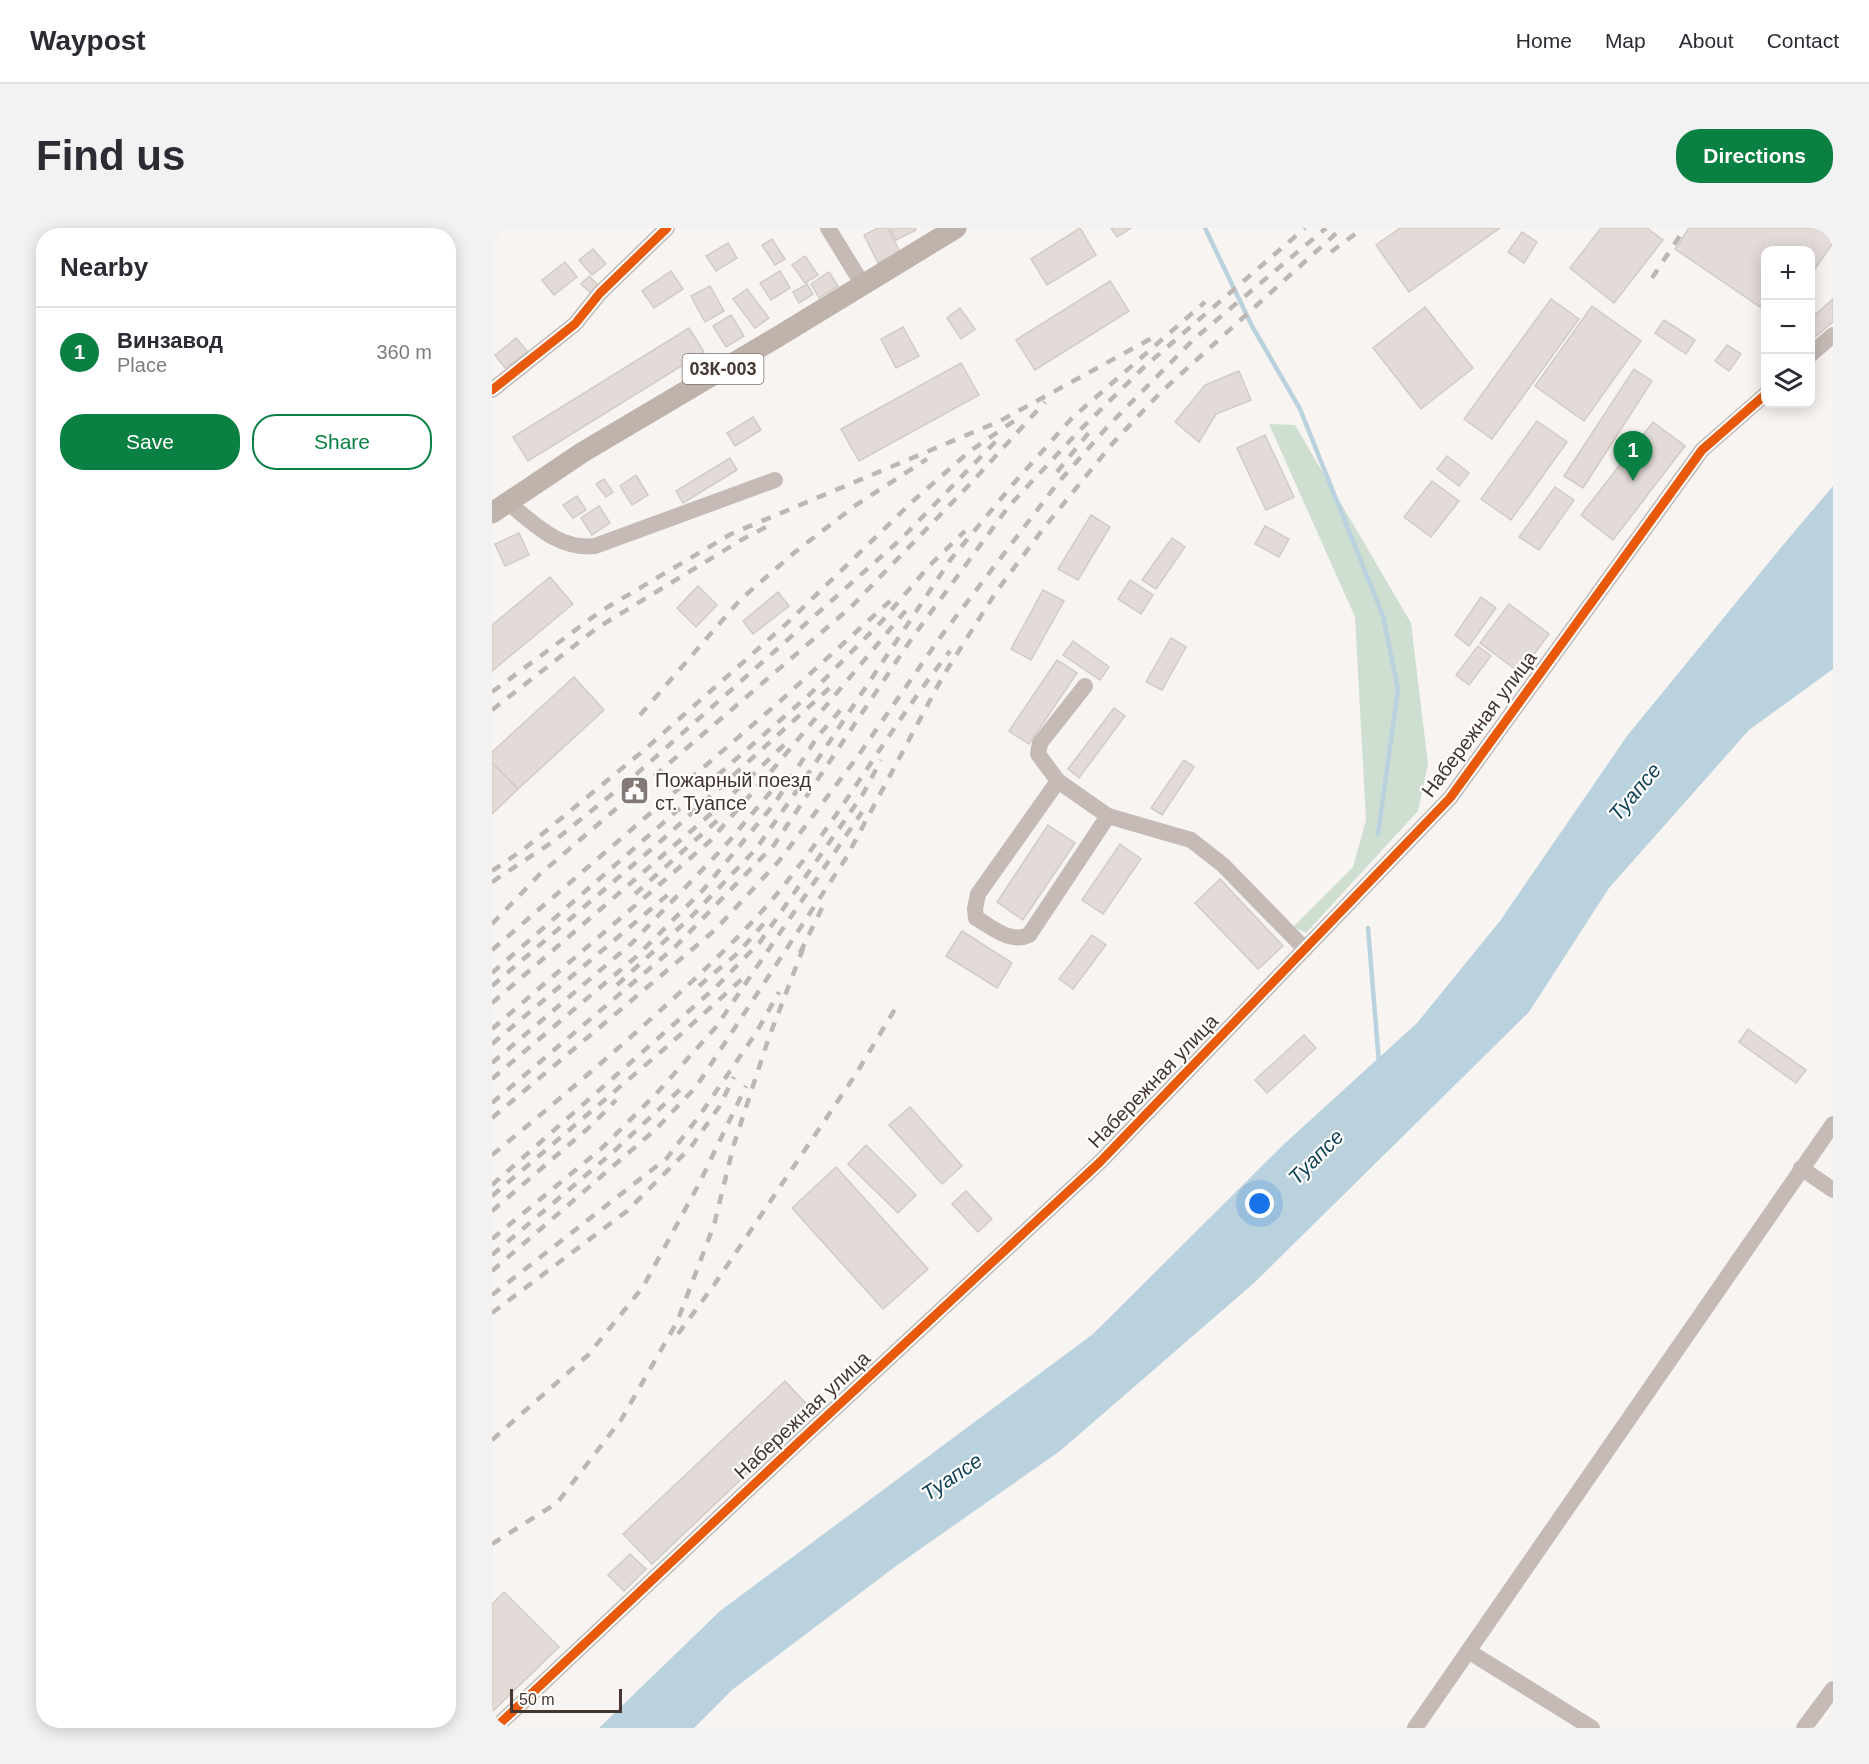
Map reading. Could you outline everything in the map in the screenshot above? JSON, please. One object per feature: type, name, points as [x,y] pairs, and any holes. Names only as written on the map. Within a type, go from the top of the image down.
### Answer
[{"type":"main road","name":"03К-003","points":[[500,508],[583,452],[956,228]]},
{"type":"street","points":[[492,390],[575,324],[600,293],[667,228]]},
{"type":"street","points":[[828,228],[863,285]]},
{"type":"street","points":[[1811,354],[1833,335]]},
{"type":"street","name":"Набережная улица","points":[[495,1728],[1100,1162],[1450,798],[1702,450],[1761,398]]},
{"type":"street","points":[[500,508],[555,539],[580,547],[596,546],[775,480]]},
{"type":"street","points":[[1085,686],[1040,742],[1038,753],[1058,781],[1108,816],[1191,840],[1223,865],[1305,949]]},
{"type":"street","points":[[1058,781],[978,894],[976,918],[1007,936],[1022,938],[1029,935],[1108,816]]},
{"type":"street","points":[[1415,1728],[1833,1124]]},
{"type":"street","points":[[1801,1168],[1833,1190]]},
{"type":"street","points":[[1468,1651],[1592,1728]]},
{"type":"street","points":[[1803,1728],[1833,1689]]},
{"type":"green space","points":[[1269,424],[1295,425],[1411,623],[1428,764],[1418,811],[1306,933],[1293,927],[1353,867],[1366,820],[1355,617]]},
{"type":"water","name":"Туапсе","points":[[1833,486],[1833,669],[1749,730],[1609,888],[1529,1012],[1254,1283],[1060,1451],[896,1566],[732,1690],[694,1728],[599,1728],[720,1611],[1093,1334],[1283,1145],[1417,1023],[1500,921],[1627,736]]},
{"type":"building","points":[[878,228],[888,228],[900,252],[878,263],[864,235]]},
{"type":"building","points":[[890,228],[915,228],[916,230],[896,240]]},
{"type":"building","points":[[1080,228],[1096,255],[1047,285],[1031,259]]},
{"type":"building","points":[[1111,228],[1131,228],[1117,237]]},
{"type":"building","points":[[1400,228],[1500,228],[1409,292],[1376,245]]},
{"type":"building","points":[[1601,228],[1647,228],[1663,240],[1614,303],[1570,268]]},
{"type":"building","points":[[1689,228],[1833,228],[1833,243],[1815,269],[1815,246],[1761,246],[1761,308],[1675,249]]},
{"type":"building","points":[[1522,232],[1537,242],[1524,263],[1508,252]]},
{"type":"building","points":[[772,239],[785,259],[775,265],[762,245]]},
{"type":"building","points":[[728,243],[737,258],[716,271],[706,256]]},
{"type":"building","points":[[593,249],[606,264],[592,275],[579,260]]},
{"type":"building","points":[[805,256],[818,275],[805,283],[792,265]]},
{"type":"building","points":[[565,262],[577,277],[554,295],[542,280]]},
{"type":"building","points":[[671,271],[683,289],[654,308],[642,291]]},
{"type":"building","points":[[780,271],[790,288],[771,300],[760,283]]},
{"type":"building","points":[[829,272],[838,286],[819,298],[811,284]]},
{"type":"building","points":[[589,276],[599,286],[592,294],[581,284]]},
{"type":"building","points":[[1110,281],[1129,311],[1035,370],[1016,340]]},
{"type":"building","points":[[807,284],[813,294],[799,303],[793,292]]},
{"type":"building","points":[[710,286],[724,311],[705,322],[691,296]]},
{"type":"building","points":[[747,289],[769,318],[755,328],[733,299]]},
{"type":"building","points":[[1551,299],[1579,319],[1492,439],[1464,419]]},
{"type":"building","points":[[1833,299],[1833,322],[1815,337],[1815,315]]},
{"type":"building","points":[[1592,306],[1641,341],[1584,421],[1535,386]]},
{"type":"building","points":[[1425,307],[1473,368],[1421,409],[1373,348]]},
{"type":"building","points":[[960,308],[975,329],[961,339],[947,318]]},
{"type":"building","points":[[731,315],[744,336],[726,347],[713,326]]},
{"type":"building","points":[[1664,320],[1695,340],[1686,354],[1655,333]]},
{"type":"building","points":[[903,327],[919,356],[896,368],[881,339]]},
{"type":"building","points":[[689,328],[704,352],[528,461],[513,437]]},
{"type":"building","points":[[516,338],[528,352],[505,368],[495,355]]},
{"type":"building","points":[[1727,345],[1741,354],[1729,371],[1715,361]]},
{"type":"building","points":[[961,363],[979,395],[859,461],[841,429]]},
{"type":"building","points":[[1634,369],[1652,381],[1583,488],[1564,476]]},
{"type":"building","points":[[1239,371],[1251,400],[1216,414],[1199,442],[1175,422],[1205,385]]},
{"type":"building","points":[[753,417],[761,430],[735,446],[727,433]]},
{"type":"building","points":[[1537,421],[1567,442],[1511,520],[1481,499]]},
{"type":"building","points":[[1653,422],[1685,446],[1613,540],[1581,515]]},
{"type":"building","points":[[1265,435],[1294,497],[1266,510],[1237,448]]},
{"type":"building","points":[[1447,456],[1469,473],[1459,486],[1437,469]]},
{"type":"building","points":[[730,458],[737,470],[683,503],[676,491]]},
{"type":"building","points":[[636,475],[648,495],[632,505],[620,486]]},
{"type":"building","points":[[604,479],[613,492],[606,497],[596,484]]},
{"type":"building","points":[[1432,481],[1459,501],[1431,537],[1404,517]]},
{"type":"building","points":[[1555,487],[1574,500],[1539,550],[1519,537]]},
{"type":"building","points":[[577,496],[586,510],[573,518],[563,505]]},
{"type":"building","points":[[599,506],[610,523],[592,535],[581,518]]},
{"type":"building","points":[[1091,515],[1110,527],[1078,580],[1058,569]]},
{"type":"building","points":[[1265,526],[1289,539],[1279,557],[1255,544]]},
{"type":"building","points":[[519,533],[529,555],[505,566],[495,544]]},
{"type":"building","points":[[1172,538],[1185,547],[1156,589],[1142,580]]},
{"type":"building","points":[[550,577],[573,604],[492,671],[492,625]]},
{"type":"building","points":[[1130,580],[1153,595],[1141,614],[1118,599]]},
{"type":"building","points":[[698,586],[717,605],[696,627],[677,608]]},
{"type":"building","points":[[1043,590],[1064,601],[1031,660],[1011,649]]},
{"type":"building","points":[[778,592],[789,606],[753,634],[743,621]]},
{"type":"building","points":[[1481,597],[1496,608],[1469,646],[1455,635]]},
{"type":"building","points":[[1509,604],[1549,634],[1520,673],[1480,643]]},
{"type":"building","points":[[1171,638],[1186,647],[1162,690],[1146,682]]},
{"type":"building","points":[[1073,641],[1109,667],[1100,680],[1063,655]]},
{"type":"building","points":[[1478,646],[1491,656],[1469,685],[1456,675]]},
{"type":"building","points":[[1057,660],[1077,673],[1029,744],[1009,731]]},
{"type":"building","points":[[574,677],[604,710],[518,789],[492,763],[492,752]]},
{"type":"building","points":[[1114,708],[1125,716],[1079,778],[1068,769]]},
{"type":"building","points":[[1184,760],[1194,767],[1162,815],[1151,808]]},
{"type":"building","points":[[492,763],[518,789],[492,814]]},
{"type":"building","points":[[1048,825],[1075,843],[1023,920],[997,902]]},
{"type":"building","points":[[1120,844],[1141,859],[1103,914],[1082,900]]},
{"type":"building","points":[[1220,879],[1283,946],[1258,969],[1195,903]]},
{"type":"building","points":[[962,931],[1012,963],[997,988],[946,956]]},
{"type":"building","points":[[1092,935],[1106,945],[1073,989],[1059,979]]},
{"type":"building","points":[[1748,1029],[1806,1070],[1796,1083],[1739,1042]]},
{"type":"building","points":[[1304,1035],[1316,1048],[1267,1093],[1255,1080]]},
{"type":"building","points":[[910,1107],[962,1166],[942,1184],[889,1125]]},
{"type":"building","points":[[866,1145],[916,1195],[898,1213],[848,1164]]},
{"type":"building","points":[[836,1167],[928,1269],[883,1309],[792,1208]]},
{"type":"building","points":[[966,1191],[992,1219],[978,1232],[952,1204]]},
{"type":"building","points":[[785,1381],[813,1411],[652,1564],[623,1534]]},
{"type":"building","points":[[630,1554],[646,1569],[624,1591],[608,1575]]},
{"type":"building","points":[[504,1592],[559,1647],[492,1712],[492,1604]]},
{"type":"waterway","points":[[1205,228],[1252,326],[1300,409],[1383,616],[1398,689],[1378,834]]},
{"type":"waterway","points":[[1368,928],[1379,1063]]},
{"type":"railway","points":[[492,1103],[676,946],[774,845],[912,638],[1009,506],[1079,431],[1143,368],[1305,228]]},
{"type":"railway","points":[[492,1118],[715,930],[779,861],[858,756],[939,639],[1057,484],[1108,426],[1194,339],[1326,228]]},
{"type":"railway","points":[[492,1271],[656,1129],[696,1087],[846,858],[943,676],[996,592],[1043,529],[1112,444],[1161,392],[1342,228]]},
{"type":"railway","points":[[1331,252],[1363,228]]},
{"type":"railway","points":[[1652,278],[1685,228]]},
{"type":"railway","points":[[617,985],[691,917],[756,849],[951,559],[1014,483],[1072,418],[1205,302]]},
{"type":"railway","points":[[492,692],[601,611],[731,534],[1000,421],[1154,337]]},
{"type":"railway","points":[[492,924],[539,875],[851,607],[971,483],[1045,402]]},
{"type":"railway","points":[[492,871],[524,849],[643,751],[785,625],[913,501],[970,451],[1014,421]]},
{"type":"railway","points":[[1057,472],[1091,430]]},
{"type":"railway","points":[[492,882],[554,841],[632,778],[901,539],[999,438]]},
{"type":"railway","points":[[640,715],[740,600],[795,552],[856,505],[927,459]]},
{"type":"railway","points":[[492,710],[597,628],[766,527]]},
{"type":"railway","points":[[492,973],[809,695],[882,621],[930,565],[965,531]]},
{"type":"railway","points":[[492,950],[778,703],[890,601]]},
{"type":"railway","points":[[492,1029],[710,841],[912,603]]},
{"type":"railway","points":[[492,1155],[652,1018],[714,961],[752,922],[776,895],[821,836],[950,651]]},
{"type":"railway","points":[[492,986],[662,840],[834,684]]},
{"type":"railway","points":[[492,1079],[637,956],[703,890],[775,803],[818,736],[844,706]]},
{"type":"railway","points":[[492,1003],[721,805],[786,743]]},
{"type":"railway","points":[[492,1185],[716,987],[760,942],[863,794],[881,760]]},
{"type":"railway","points":[[492,1063],[632,943],[724,847],[784,776]]},
{"type":"railway","points":[[492,1239],[601,1149],[656,1094],[716,1027],[862,812]]},
{"type":"railway","points":[[635,894],[720,818]]},
{"type":"railway","points":[[492,1044],[671,892]]},
{"type":"railway","points":[[800,953],[825,902]]},
{"type":"railway","points":[[699,986],[739,952],[766,921]]},
{"type":"railway","points":[[492,1544],[557,1503],[621,1420],[677,1322],[714,1225],[734,1144],[768,1040],[804,946]]},
{"type":"railway","points":[[492,1196],[670,1044],[742,979]]},
{"type":"railway","points":[[492,1295],[667,1158],[700,1115],[756,1033],[779,992]]},
{"type":"railway","points":[[678,1334],[714,1285],[856,1074],[895,1009]]},
{"type":"railway","points":[[492,1313],[627,1211],[691,1147],[719,1107],[734,1077]]},
{"type":"railway","points":[[492,1255],[612,1153],[685,1085]]},
{"type":"railway","points":[[492,1440],[588,1355],[643,1287],[700,1182],[746,1086]]},
{"type":"railway","points":[[492,1211],[593,1124],[616,1100]]},
{"type":"cycle path","points":[[492,390],[575,324],[600,293],[667,228]]},
{"type":"cycle path","points":[[495,1728],[1100,1162],[1450,798],[1702,450],[1761,398]]},
{"type":"place","name":"Винзавод","points":[[1633,481]]},
{"type":"place","name":"Пожарный поезд ст. Туапсе","points":[[634,791]]}]
